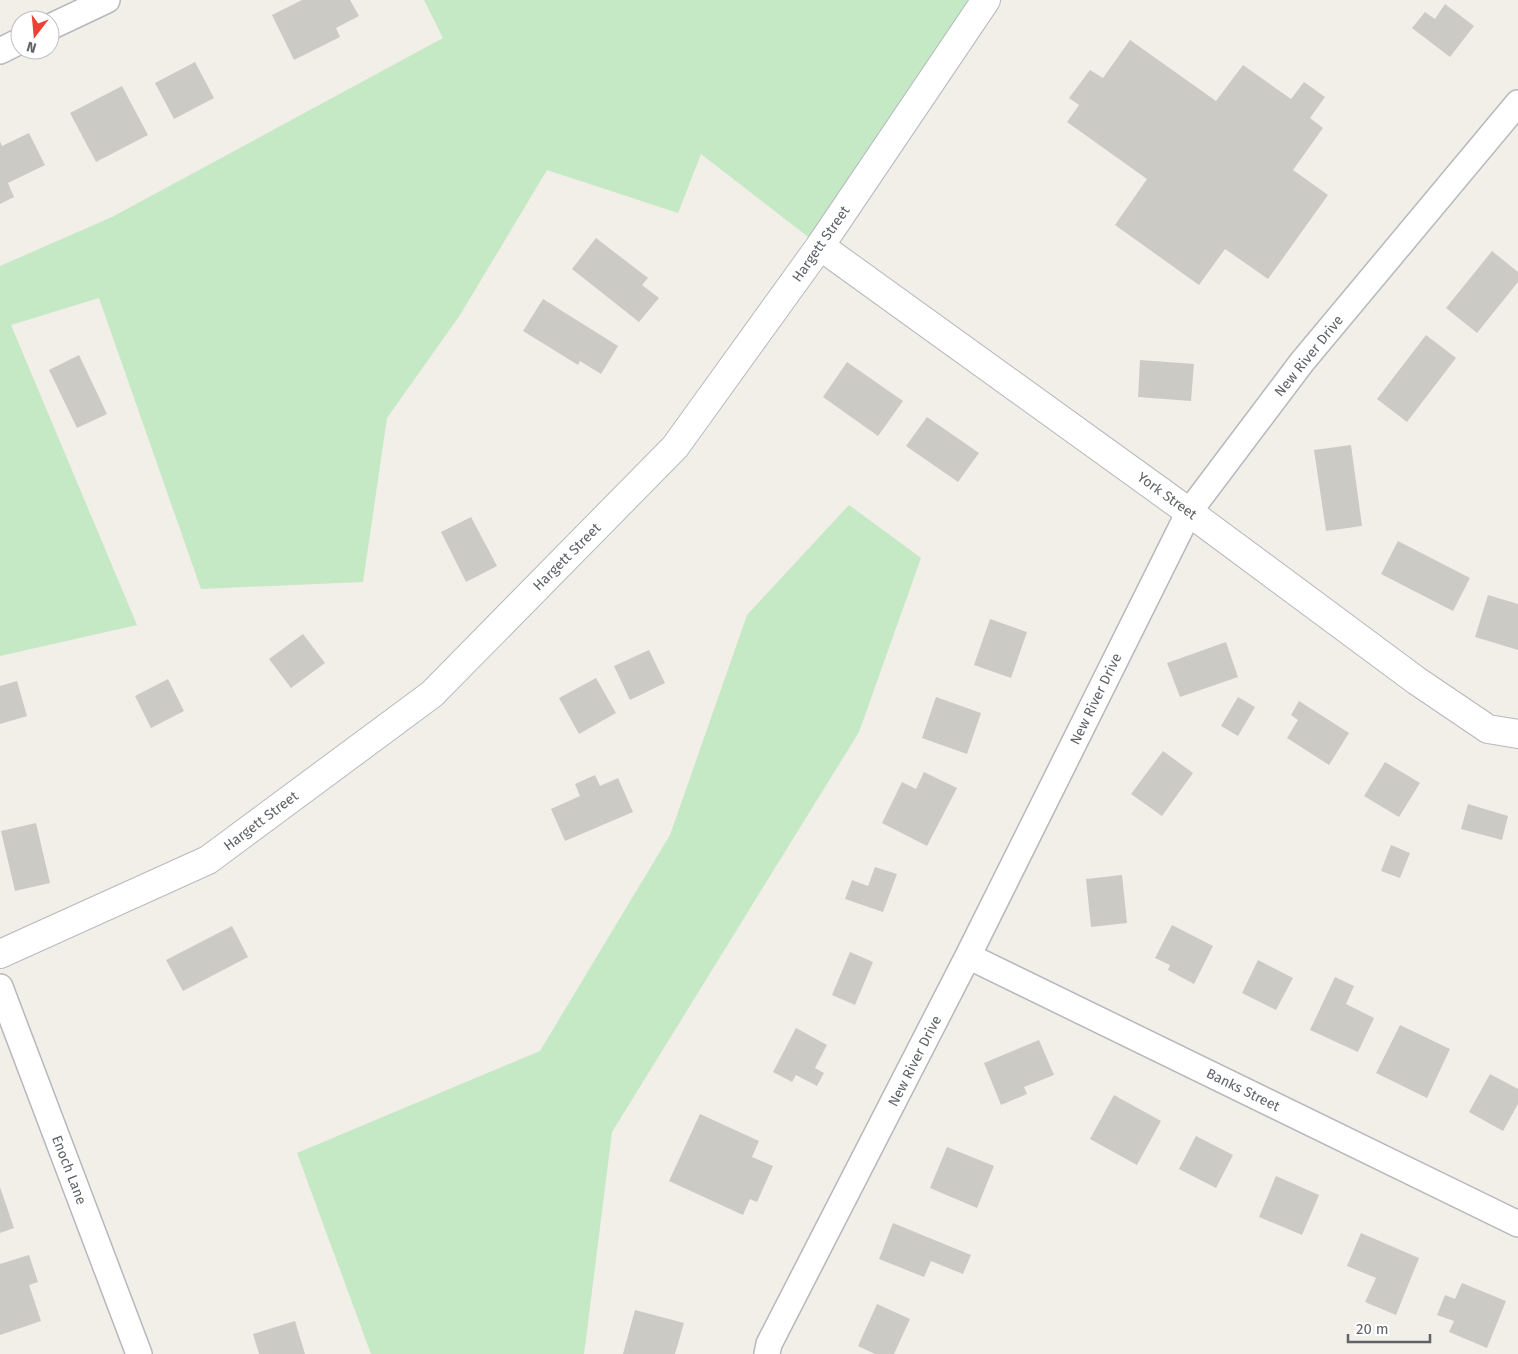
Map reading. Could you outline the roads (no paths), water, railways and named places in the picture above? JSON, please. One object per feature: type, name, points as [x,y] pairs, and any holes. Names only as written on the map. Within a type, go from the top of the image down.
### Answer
[{"type":"main road","name":"Hargett Street","points":[[0,954],[208,860],[432,694],[676,448],[820,246],[986,0]]},
{"type":"main road","name":"York Street","points":[[820,246],[1189,512],[1417,681],[1488,729],[1518,734]]},
{"type":"street","points":[[60,22],[107,0]]},
{"type":"street","name":"New River Drive","points":[[767,1354],[769,1344],[968,956],[1189,512],[1302,362],[1518,103]]},
{"type":"street","name":"Banks Street","points":[[968,956],[1518,1224]]},
{"type":"street","name":"Enoch Lane","points":[[0,987],[139,1354]]}]
